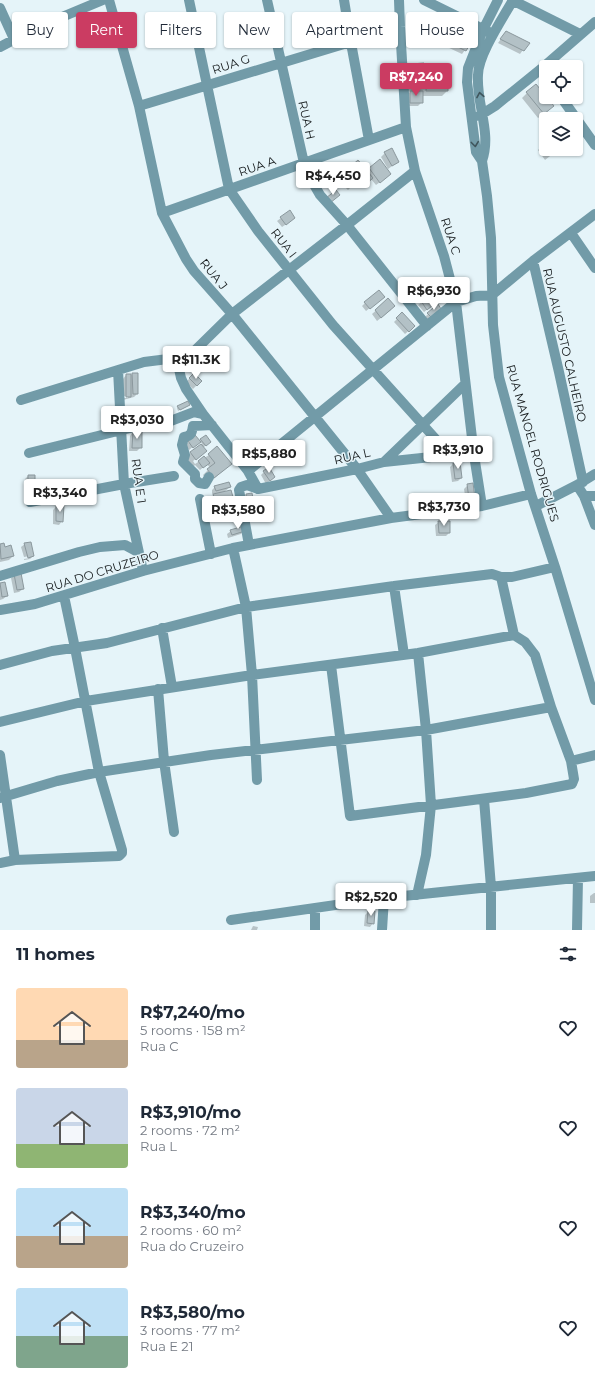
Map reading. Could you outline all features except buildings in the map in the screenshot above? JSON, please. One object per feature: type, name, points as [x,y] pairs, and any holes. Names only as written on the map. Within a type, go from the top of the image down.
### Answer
[{"type":"street","points":[[68,15],[103,0]]},
{"type":"street","name":"RUA J","points":[[109,0],[139,106],[162,213],[190,265],[316,417],[357,469],[391,518]]},
{"type":"street","name":"RUA I","points":[[189,0],[229,189],[246,215],[288,270],[333,325],[450,455]]},
{"type":"street","name":"RUA H","points":[[267,0],[304,163],[309,176],[320,195],[347,225],[427,326]]},
{"type":"street","points":[[344,0],[346,12]]},
{"type":"street","name":"RUA C","points":[[399,0],[406,127],[415,171],[444,256],[456,302],[474,455],[482,506]]},
{"type":"street","points":[[424,0],[493,34]]},
{"type":"street","points":[[482,162],[476,152],[467,82],[468,68],[483,30],[498,0]]},
{"type":"street","points":[[482,162],[485,147],[478,75],[481,62],[493,34],[512,0],[580,34]]},
{"type":"street","points":[[0,8],[12,35]]},
{"type":"street","points":[[555,60],[580,34],[595,22]]},
{"type":"street","points":[[0,46],[12,40]]},
{"type":"street","name":"RUA G","points":[[139,106],[280,62],[332,48]]},
{"type":"street","points":[[352,48],[369,140]]},
{"type":"street","points":[[472,119],[483,115],[539,76]]},
{"type":"street","points":[[566,104],[595,145]]},
{"type":"street","name":"RUA A","points":[[162,213],[406,127]]},
{"type":"street","name":"RUA MANOEL RODRIGUES","points":[[482,162],[491,238],[493,332],[499,377],[532,494],[595,700]]},
{"type":"street","points":[[178,367],[232,314],[415,171]]},
{"type":"street","points":[[248,471],[456,302],[476,296],[492,295],[595,214]]},
{"type":"street","points":[[571,233],[594,266],[595,276]]},
{"type":"street","name":"RUA AUGUSTO CALHEIRO","points":[[533,262],[559,372],[580,483],[595,525]]},
{"type":"street","points":[[21,400],[144,362],[168,359],[176,360],[183,384],[203,414],[248,471],[258,489]]},
{"type":"street","name":"RUA E 1","points":[[118,370],[124,484],[143,571]]},
{"type":"street","points":[[384,462],[465,384]]},
{"type":"street","points":[[29,453],[146,425],[168,422],[194,412],[203,414]]},
{"type":"street","points":[[209,477],[205,484],[199,483],[195,479],[194,474],[183,462],[185,455],[182,445],[184,437],[189,436],[192,433],[193,426],[212,425]]},
{"type":"street","name":"RUA L","points":[[250,545],[238,491],[241,487],[247,485],[258,489],[384,462],[450,455],[474,455]]},
{"type":"street","points":[[536,506],[595,474]]},
{"type":"street","points":[[30,502],[174,476]]},
{"type":"street","name":"RUA DO CRUZEIRO","points":[[0,610],[35,604],[143,571],[234,548],[391,518],[482,506],[532,494]]},
{"type":"street","points":[[584,496],[595,496]]},
{"type":"street","points":[[200,499],[211,554]]},
{"type":"street","name":"RUA DO CRUZEIRO","points":[[0,576],[95,548],[125,545],[138,552]]},
{"type":"street","points":[[234,548],[246,607],[252,675],[257,780]]},
{"type":"street","points":[[0,665],[42,653],[107,643],[246,607],[492,574],[501,577],[517,577],[555,567]]},
{"type":"street","points":[[501,577],[514,635]]},
{"type":"street","points":[[394,586],[404,655]]},
{"type":"street","points":[[0,863],[15,860],[119,856],[122,850],[99,772],[76,648],[64,596]]},
{"type":"street","points":[[162,628],[172,687]]},
{"type":"street","points":[[0,722],[86,701],[252,675],[418,653],[514,635],[525,642],[535,655],[551,707],[571,761],[574,781],[570,785],[526,793],[350,816],[331,665]]},
{"type":"street","points":[[417,895],[426,855],[431,805],[426,730],[418,653]]},
{"type":"street","points":[[158,690],[164,761],[174,832]]},
{"type":"street","points":[[3,797],[57,781],[164,761],[255,749],[426,730],[551,707]]},
{"type":"street","points":[[0,755],[3,797],[15,860]]},
{"type":"street","points":[[571,761],[595,755]]},
{"type":"street","points":[[484,799],[491,887],[491,930]]},
{"type":"street","points":[[231,920],[384,898],[595,876]]},
{"type":"street","points":[[577,930],[578,878]]},
{"type":"street","points":[[382,930],[384,898]]},
{"type":"street","points":[[315,908],[315,930]]}]
